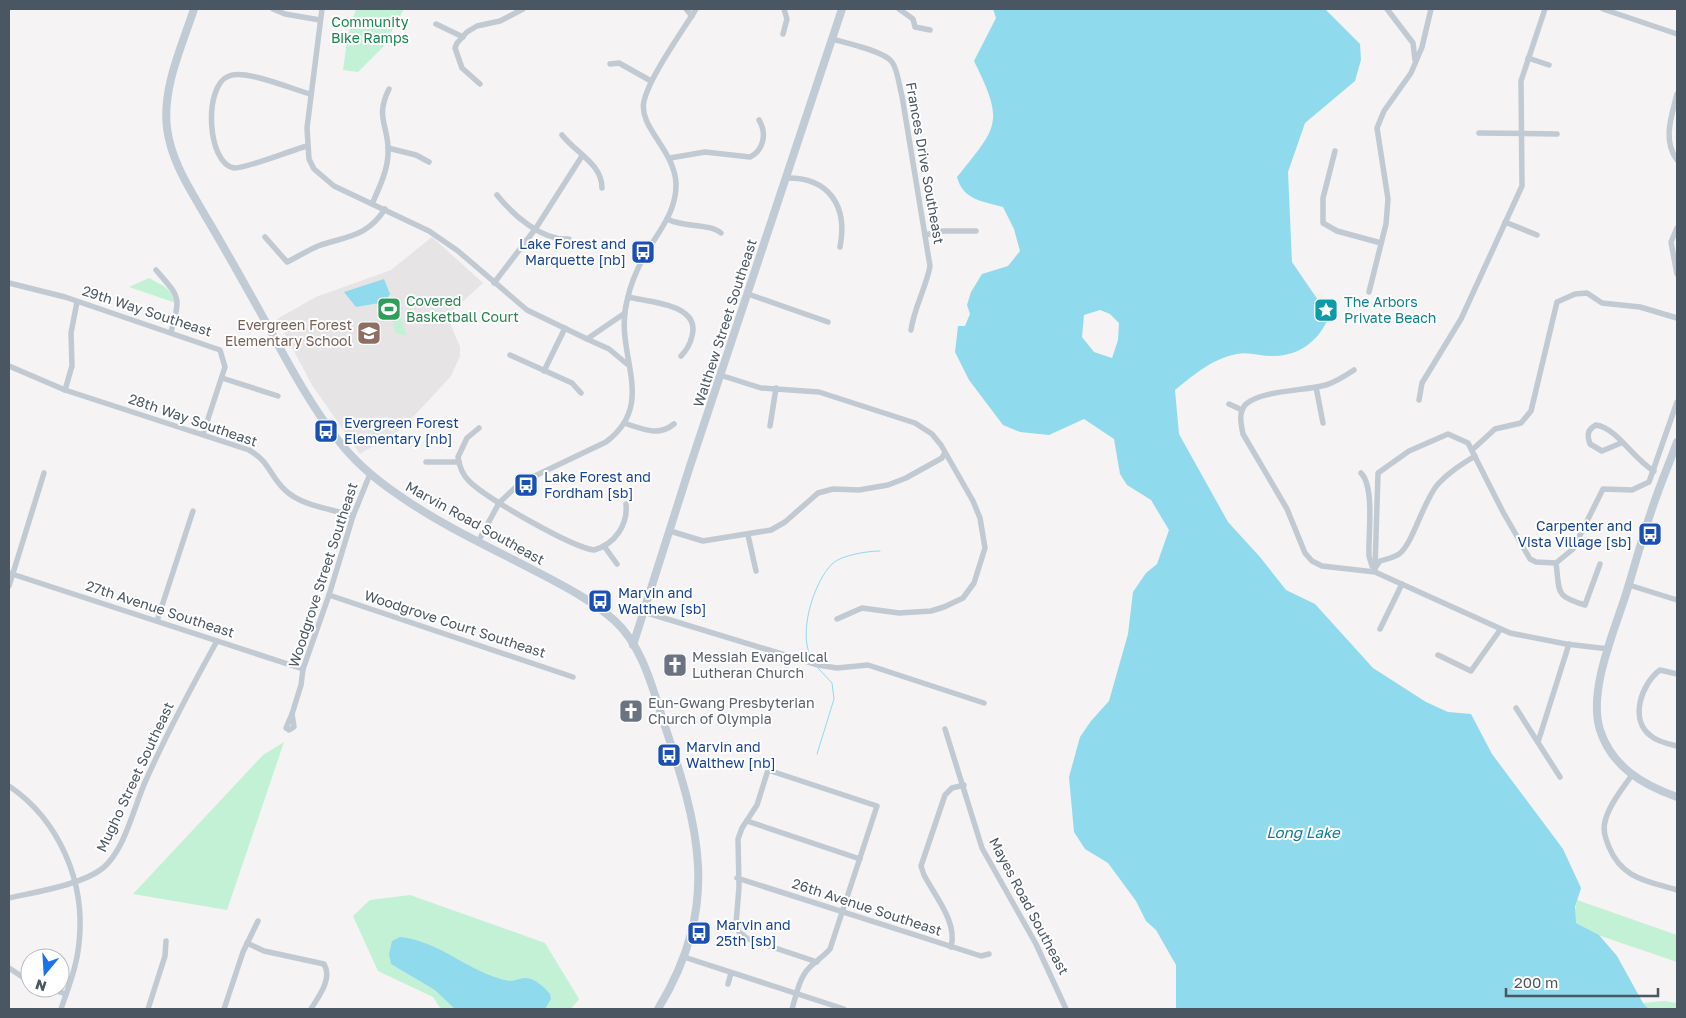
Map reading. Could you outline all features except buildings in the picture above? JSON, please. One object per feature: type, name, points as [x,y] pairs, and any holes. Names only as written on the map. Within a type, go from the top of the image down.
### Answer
[{"type":"street","name":"Marvin Road Southeast","points":[[194,9],[168,96],[166,119],[172,152],[202,211],[338,442],[370,474],[407,501],[589,601],[616,622],[633,645],[653,690],[683,780],[697,838],[698,894],[692,929],[684,957],[673,983],[658,1009]]},
{"type":"street","points":[[273,9],[285,14],[320,20]]},
{"type":"street","points":[[322,9],[310,94],[307,146],[309,159],[321,176],[334,186],[385,209],[442,239],[527,310],[609,349],[628,366]]},
{"type":"street","points":[[480,84],[462,68],[455,48],[463,37],[477,26],[500,22],[523,9]]},
{"type":"street","points":[[686,9],[692,16]]},
{"type":"street","points":[[479,540],[499,502],[526,479],[615,436],[630,410],[634,388],[623,335],[628,297],[640,264],[668,219],[676,192],[674,168],[670,158],[648,126],[643,111],[643,102],[651,82],[696,9]]},
{"type":"street","points":[[783,34],[787,19],[784,9]]},
{"type":"street","name":"Walthew Street Southeast","points":[[633,645],[720,375],[842,9]]},
{"type":"street","points":[[899,9],[913,18],[915,27],[930,30]]},
{"type":"street","points":[[1388,9],[1413,43],[1415,62]]},
{"type":"street","points":[[1368,292],[1386,224],[1388,199],[1377,128],[1384,111],[1412,73],[1422,47],[1431,9]]},
{"type":"street","points":[[1420,400],[1422,383],[1460,319],[1522,186],[1521,81],[1545,9]]},
{"type":"street","points":[[1603,9],[1677,34]]},
{"type":"street","points":[[436,24],[463,37]]},
{"type":"street","name":"Frances Drive Southeast","points":[[832,39],[874,52],[892,61],[902,96],[930,266],[927,284],[912,319],[911,330]]},
{"type":"street","points":[[1528,58],[1549,65]]},
{"type":"street","points":[[610,64],[619,63],[651,82]]},
{"type":"street","points":[[307,146],[241,167],[229,167],[223,163],[216,151],[212,103],[220,82],[229,75],[251,76],[310,94]]},
{"type":"street","points":[[372,204],[384,173],[388,148],[382,107],[389,89]]},
{"type":"street","points":[[1677,98],[1670,118],[1669,136],[1677,160]]},
{"type":"street","points":[[670,158],[706,152],[750,157],[758,152],[763,139],[764,128],[759,120]]},
{"type":"street","points":[[1479,133],[1557,134]]},
{"type":"street","points":[[562,135],[599,173],[602,178],[602,188]]},
{"type":"street","points":[[388,148],[416,155],[429,162]]},
{"type":"street","points":[[1335,151],[1323,198],[1323,223],[1337,231],[1381,243]]},
{"type":"street","points":[[494,282],[536,228],[582,156]]},
{"type":"street","points":[[786,178],[812,180],[831,192],[840,214],[842,234],[840,247]]},
{"type":"street","points":[[498,195],[508,208],[536,228],[554,238],[569,239]]},
{"type":"street","points":[[265,237],[286,262],[319,246],[364,232],[378,220],[385,209]]},
{"type":"street","points":[[668,219],[684,225],[715,228],[721,233]]},
{"type":"street","points":[[1505,222],[1537,235]]},
{"type":"street","points":[[1677,228],[1671,242],[1677,274]]},
{"type":"street","points":[[926,234],[942,231],[976,231]]},
{"type":"street","points":[[156,270],[175,291],[178,300],[171,332]]},
{"type":"street","name":"29th Way Southeast","points":[[9,282],[65,297],[220,350],[225,367],[203,434]]},
{"type":"street","points":[[1375,570],[1380,561],[1393,558],[1403,550],[1422,510],[1438,484],[1474,453],[1495,429],[1521,423],[1531,411],[1539,385],[1557,302],[1575,294],[1587,293],[1602,303],[1640,307],[1677,318]]},
{"type":"street","points":[[748,294],[828,322]]},
{"type":"street","points":[[628,297],[676,309],[689,315],[692,320],[693,332],[687,349],[680,356]]},
{"type":"street","points":[[65,390],[72,366],[71,333],[77,302]]},
{"type":"street","points":[[587,339],[625,313]]},
{"type":"street","points":[[544,371],[565,328]]},
{"type":"street","points":[[510,355],[572,383],[581,393]]},
{"type":"street","name":"28th Way Southeast","points":[[9,366],[65,390],[203,434],[257,455],[266,463],[285,491],[300,499],[354,516]]},
{"type":"street","points":[[1354,370],[1331,384],[1258,398],[1247,404],[1242,410],[1240,422],[1243,434],[1287,509],[1308,557],[1322,566],[1375,570],[1500,630],[1517,635],[1609,649]]},
{"type":"street","points":[[720,375],[761,388],[819,392],[915,423],[936,438],[944,448],[944,454],[973,501],[985,540],[978,572],[968,593],[954,603],[931,611],[899,613],[862,608],[837,619]]},
{"type":"street","points":[[222,378],[278,396]]},
{"type":"street","points":[[1316,387],[1323,423]]},
{"type":"street","points":[[770,426],[776,388]]},
{"type":"street","points":[[1375,570],[1378,473],[1409,451],[1448,434],[1468,443],[1503,512],[1530,559],[1544,564],[1556,563],[1573,549],[1603,489],[1632,490],[1649,482],[1677,402]]},
{"type":"street","points":[[1229,404],[1242,410]]},
{"type":"street","points":[[624,423],[655,433],[668,429],[674,424]]},
{"type":"street","points":[[1621,443],[1602,451],[1595,450],[1587,437],[1590,428],[1596,424],[1602,426],[1654,471]]},
{"type":"street","points":[[479,428],[467,438],[461,448],[459,462],[469,481],[499,502],[582,547],[594,550],[604,546],[614,538],[625,522],[626,504]]},
{"type":"street","points":[[1677,442],[1658,491],[1609,649],[1598,694],[1600,729],[1609,750],[1623,768],[1632,775],[1649,786],[1677,797]]},
{"type":"street","points":[[670,531],[703,541],[748,535],[782,525],[818,493],[833,489],[870,489],[898,482],[942,458],[944,454]]},
{"type":"street","points":[[426,462],[459,462]]},
{"type":"street","points":[[9,586],[11,574],[44,473]]},
{"type":"street","points":[[1361,473],[1366,478],[1370,492],[1369,556],[1375,570]]},
{"type":"street","name":"Woodgrove Street Southeast","points":[[292,714],[301,685],[303,669],[370,474]]},
{"type":"street","points":[[157,621],[194,511]]},
{"type":"street","points":[[748,535],[756,572]]},
{"type":"street","points":[[604,546],[617,564]]},
{"type":"street","points":[[1556,563],[1560,593],[1566,599],[1585,605],[1600,564]]},
{"type":"street","name":"27th Avenue Southeast","points":[[11,574],[303,669]]},
{"type":"street","points":[[1380,629],[1402,584]]},
{"type":"street","points":[[1629,584],[1677,600]]},
{"type":"street","name":"Woodgrove Court Southeast","points":[[329,595],[573,677]]},
{"type":"street","points":[[644,612],[818,665],[837,668],[868,665],[984,703]]},
{"type":"street","points":[[1438,655],[1471,671],[1500,630]]},
{"type":"street","name":"Mugho Street Southeast","points":[[9,898],[75,881],[98,872],[115,854],[146,779],[217,641]]},
{"type":"street","points":[[1538,742],[1569,644]]},
{"type":"street","points":[[1677,674],[1660,670],[1653,675],[1645,686],[1639,706],[1639,720],[1651,737],[1677,746]]},
{"type":"street","points":[[1516,708],[1560,777]]},
{"type":"street","name":"Mayes Road Southeast","points":[[945,728],[987,861],[1036,944],[1066,1009]]},
{"type":"street","points":[[792,1009],[805,974],[817,962],[830,949],[877,806],[768,770],[757,805],[746,821],[738,839],[736,924],[739,932],[748,939],[817,962]]},
{"type":"street","points":[[1632,775],[1606,817],[1604,830],[1607,843],[1615,860],[1625,871],[1638,878],[1677,890]]},
{"type":"street","points":[[951,947],[953,940],[952,926],[921,866],[944,795],[952,788],[964,785]]},
{"type":"street","points":[[9,786],[31,804],[49,826],[64,851],[75,881],[80,910],[79,943],[70,978]]},
{"type":"street","points":[[746,821],[860,858]]},
{"type":"street","name":"26th Avenue Southeast","points":[[738,878],[951,947],[981,956],[989,954]]},
{"type":"street","points":[[227,1009],[247,943],[258,921]]},
{"type":"street","points":[[148,1009],[165,956],[166,941]]},
{"type":"street","points":[[247,943],[264,951],[324,964],[327,969],[325,984],[311,1009]]},
{"type":"street","points":[[684,957],[844,1009]]},
{"type":"street","points":[[9,968],[20,975]]},
{"type":"street","points":[[728,984],[732,973]]},
{"type":"shaded area","name":"Evergreen Forest Elementary School","points":[[432,237],[483,283],[447,316],[460,347],[460,356],[451,376],[402,429],[360,454],[312,385],[277,319],[316,297],[391,270]]},
{"type":"green space","name":"Community Bike Ramps","points":[[356,9],[404,9],[383,47],[358,72],[343,70],[348,34]]},
{"type":"green space","points":[[149,278],[168,290],[176,303],[129,287]]},
{"type":"green space","points":[[400,315],[407,336],[396,333],[391,318]]},
{"type":"green space","points":[[284,742],[227,910],[133,894],[263,755]]},
{"type":"green space","points":[[410,895],[545,943],[579,999],[571,1009],[441,1009],[433,997],[378,971],[353,916],[370,900]]},
{"type":"green space","points":[[1577,900],[1677,935],[1677,962],[1598,935],[1576,923],[1574,918]]},
{"type":"green space","points":[[1664,1001],[1677,1003],[1677,1009],[1649,1009],[1643,1003]]},
{"type":"sand","name":"The Arbors Private Beach","points":[[1313,292],[1321,294],[1332,317],[1327,317]]},
{"type":"water","name":"Long Lake","points":[[993,9],[1325,9],[1360,44],[1361,60],[1355,81],[1305,123],[1288,172],[1292,262],[1320,303],[1328,319],[1319,334],[1300,350],[1275,356],[1246,353],[1228,356],[1212,363],[1190,378],[1175,390],[1179,434],[1228,522],[1260,557],[1286,590],[1315,604],[1373,668],[1426,702],[1448,712],[1471,714],[1492,754],[1563,849],[1581,888],[1575,907],[1576,923],[1599,935],[1617,956],[1643,1003],[1649,1009],[1176,1009],[1176,965],[1156,930],[1146,921],[1136,901],[1108,863],[1085,849],[1074,832],[1069,777],[1080,737],[1109,701],[1128,634],[1133,592],[1146,573],[1157,564],[1169,530],[1151,500],[1127,485],[1120,474],[1114,439],[1084,419],[1049,435],[1020,432],[1003,425],[969,380],[955,352],[958,326],[965,326],[970,314],[967,305],[971,292],[982,274],[1008,266],[1020,251],[1014,229],[1003,207],[981,201],[969,195],[960,185],[957,177],[982,146],[993,122],[990,98],[974,61],[996,18]],"holes":[[[1100,310],[1110,314],[1119,323],[1118,340],[1112,358],[1094,352],[1082,337],[1084,315]]]},
{"type":"water","points":[[384,279],[390,294],[385,302],[356,307],[344,292]]},
{"type":"water","points":[[400,937],[429,945],[495,977],[510,981],[525,978],[532,980],[539,983],[550,994],[551,999],[545,1009],[455,1009],[435,990],[391,964],[389,954],[392,941]]},
{"type":"waterway","points":[[812,659],[806,637],[809,610],[813,596],[825,573],[832,564],[842,558],[880,551]]},
{"type":"waterway","points":[[817,754],[834,699],[832,683],[818,668]]},
{"type":"place","name":"Lake Forest and Marquette [nb]","points":[[643,252]]},
{"type":"place","name":"Covered Basketball Court","points":[[389,309]]},
{"type":"place","name":"The Arbors Private Beach","points":[[1326,310]]},
{"type":"place","name":"Evergreen Forest Elementary School","points":[[369,333]]},
{"type":"place","name":"Evergreen Forest Elementary [nb]","points":[[326,431]]},
{"type":"place","name":"Lake Forest and Fordham [sb]","points":[[526,485]]},
{"type":"place","name":"Carpenter and Vista Village [sb]","points":[[1650,534]]},
{"type":"place","name":"Marvin and Walthew [sb]","points":[[600,601]]},
{"type":"place","name":"Messiah Evangelical Lutheran Church","points":[[675,665]]},
{"type":"place","name":"Eun-Gwang Presbyterian Church of Olympia","points":[[631,711]]},
{"type":"place","name":"Marvin and Walthew [nb]","points":[[669,755]]},
{"type":"place","name":"Marvin and 25th [sb]","points":[[699,933]]}]
